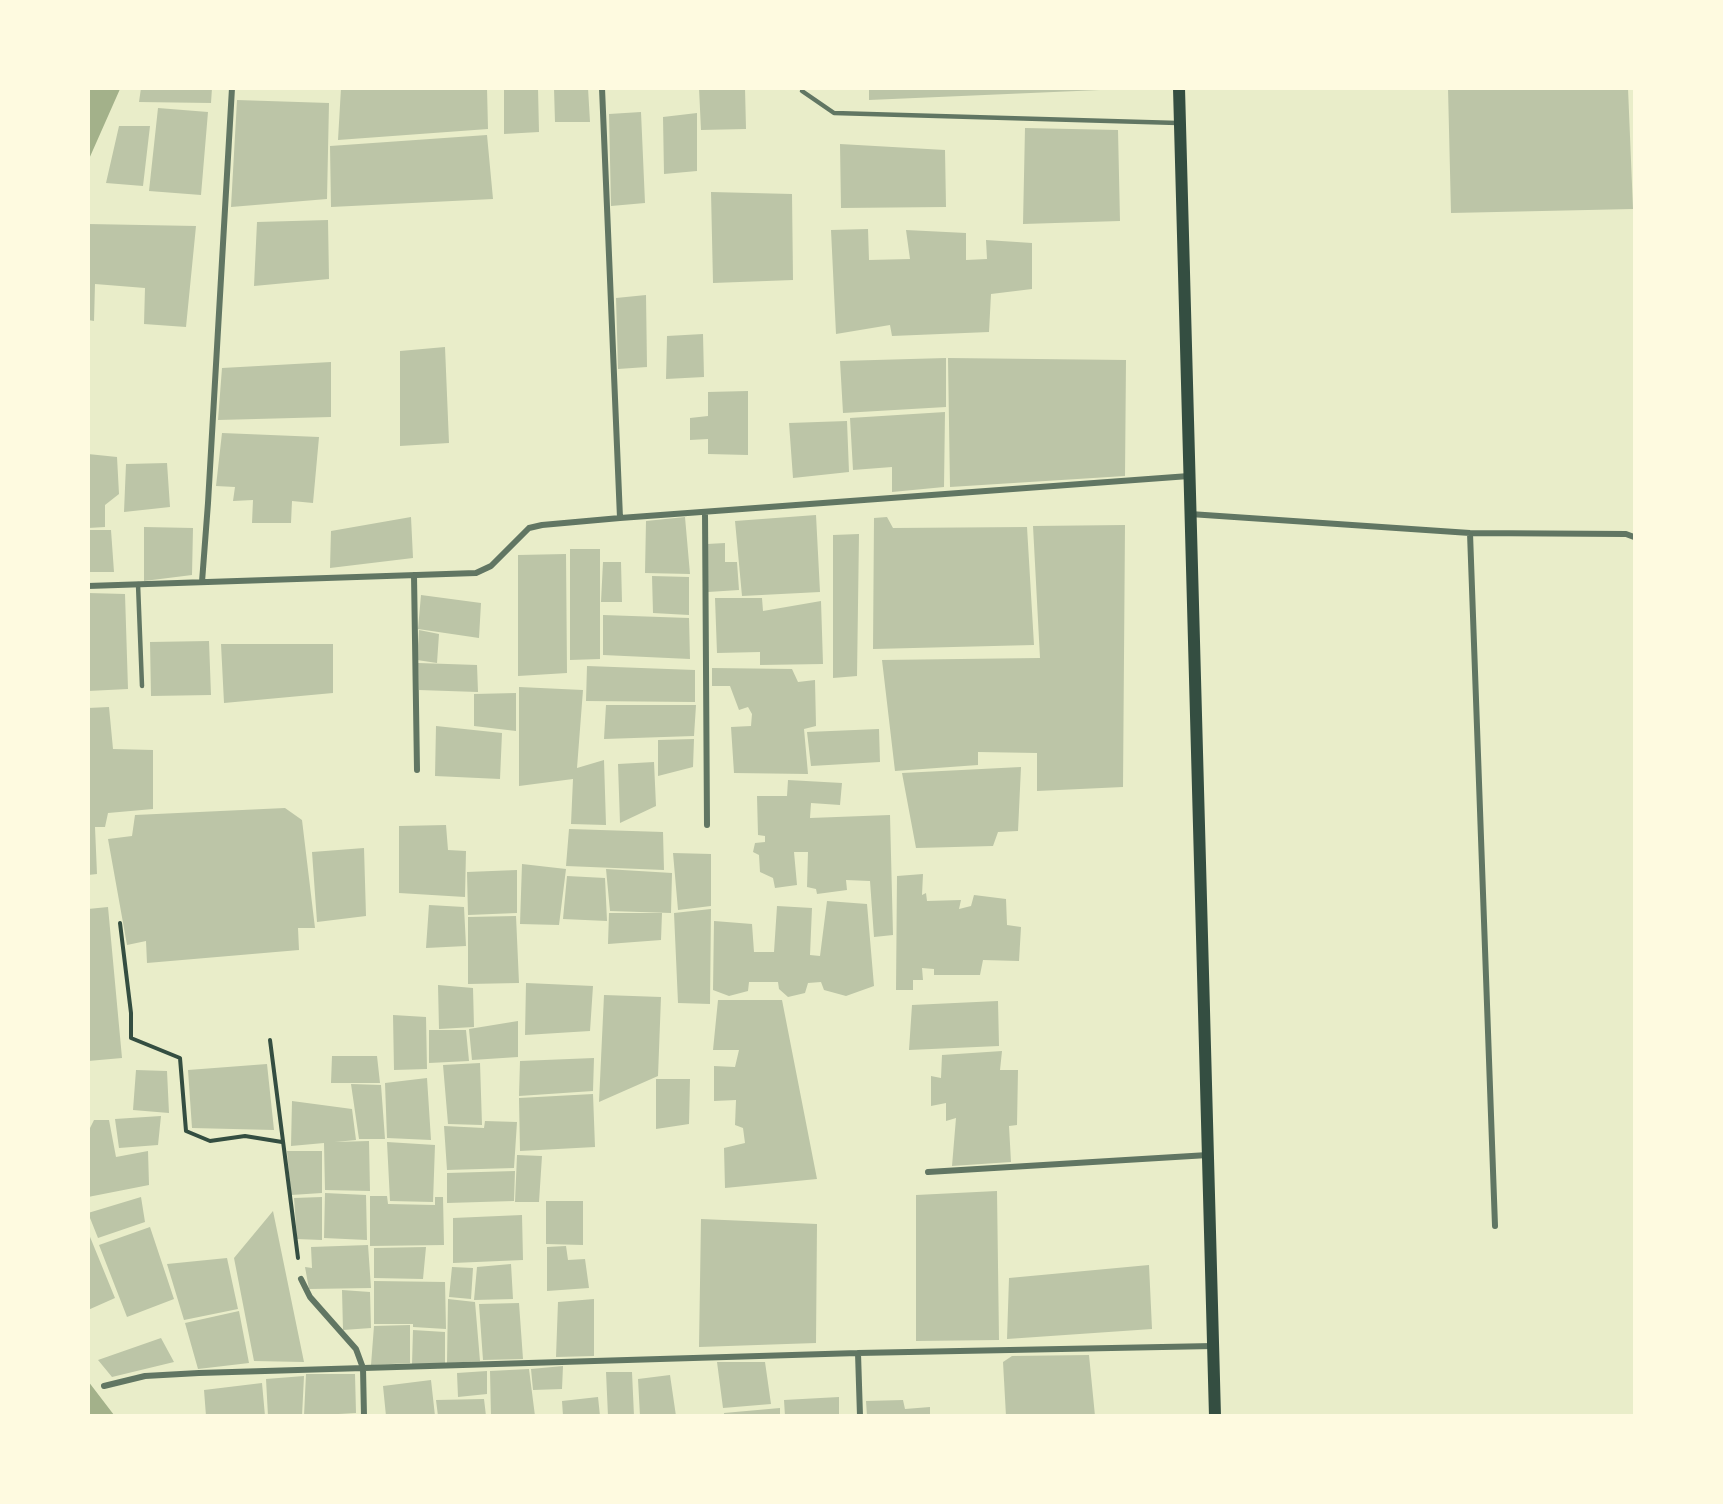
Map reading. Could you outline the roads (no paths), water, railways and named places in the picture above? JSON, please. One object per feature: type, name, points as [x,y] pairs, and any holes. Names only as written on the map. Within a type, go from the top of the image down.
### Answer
[{"type":"main road","points":[[1179,88],[1215,1416]]},
{"type":"street","points":[[202,582],[232,88]]},
{"type":"street","points":[[602,88],[620,518]]},
{"type":"street","points":[[88,586],[476,573],[491,566],[530,528],[620,518],[1190,476]]},
{"type":"street","points":[[705,512],[707,825]]},
{"type":"street","points":[[1190,514],[1470,533],[1626,534],[1635,537]]},
{"type":"street","points":[[1470,533],[1495,1226]]},
{"type":"street","points":[[414,575],[417,770]]},
{"type":"street","points":[[928,1172],[1208,1155]]},
{"type":"street","points":[[301,1279],[310,1297],[356,1349],[363,1368],[364,1416]]},
{"type":"street","points":[[104,1386],[145,1376],[363,1368],[858,1353],[1213,1346]]},
{"type":"street","points":[[858,1353],[860,1416]]},
{"type":"lane","points":[[802,91],[834,113],[1180,123]]},
{"type":"lane","points":[[138,584],[142,686]]}]
